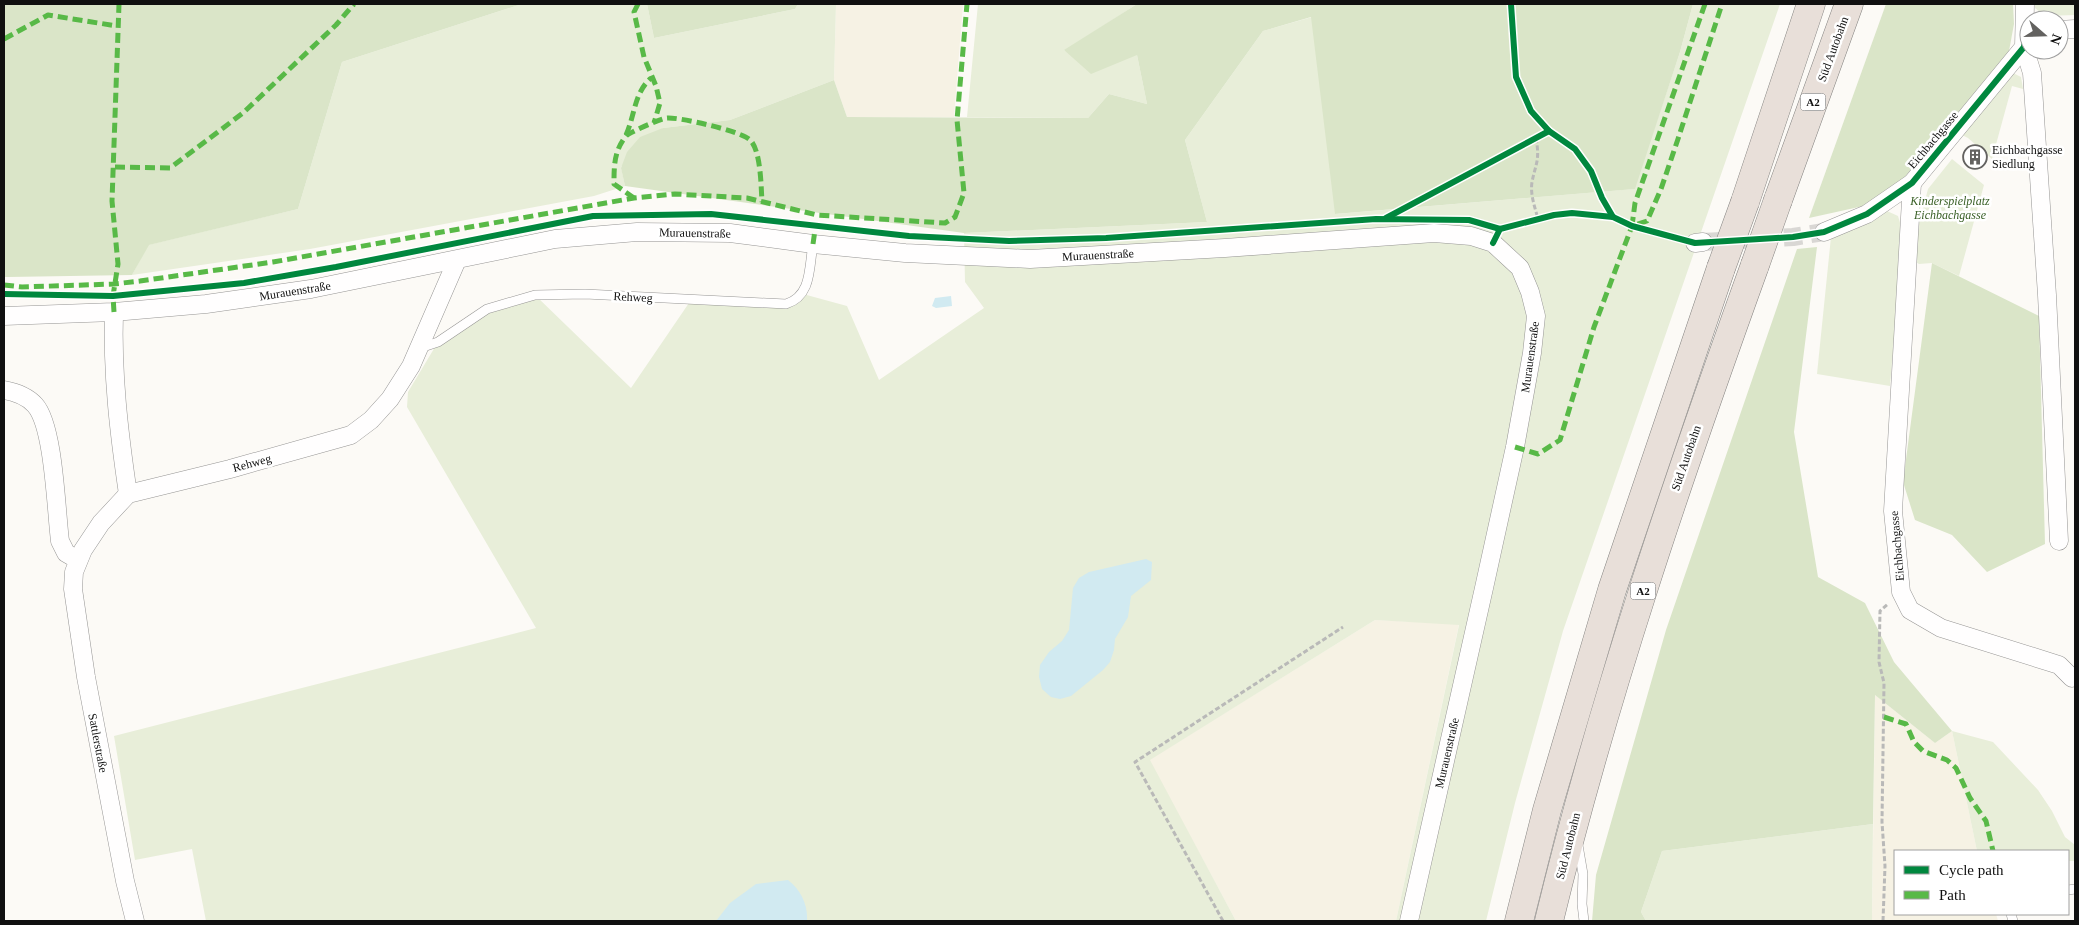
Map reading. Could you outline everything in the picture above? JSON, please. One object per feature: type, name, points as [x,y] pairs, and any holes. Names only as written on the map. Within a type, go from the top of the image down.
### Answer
[{"type":"highway","name":"A2","points":[[1519,921],[1547,810],[1612,590],[1811,4]]},
{"type":"highway","name":"Süd Autobahn","points":[[1549,921],[1574,818],[1622,654],[1684,465],[1849,4]]},
{"type":"street","name":"Eichbachgasse","points":[[1824,232],[1867,214],[1912,183],[2019,46]]},
{"type":"street","points":[[2030,60],[2047,295],[2059,541]]},
{"type":"street","name":"Eichbachgasse","points":[[1912,183],[1893,511],[1901,592],[1910,610],[1941,628],[2059,665],[2072,678]]},
{"type":"street","name":"Murauenstraße","points":[[4,316],[114,312],[206,304],[311,289],[555,239],[637,232],[730,233],[905,254],[1030,259],[1434,234],[1471,236],[1493,244],[1520,268],[1530,292],[1536,316],[1532,353],[1484,588],[1408,921]]},
{"type":"street","name":"Rehweg","points":[[128,494],[351,436],[371,420],[390,399],[411,366],[457,260]]},
{"type":"street","points":[[4,390],[18,394],[31,401],[41,414],[49,450],[60,541],[66,553],[77,561],[82,550],[101,523],[128,494],[116,408],[113,340],[114,312]]},
{"type":"street","name":"Sattlerstraße","points":[[77,561],[73,589],[86,677],[125,881],[136,921]]},
{"type":"lane","name":"Rehweg","points":[[420,345],[426,346],[438,342],[487,309],[535,295],[584,294],[786,304],[796,301],[803,294],[806,286],[812,244]]},
{"type":"lane","points":[[1574,818],[1583,874],[1582,904],[1584,921]]},
{"type":"path","points":[[1383,219],[1549,131]]},
{"type":"path","points":[[1536,138],[1540,156],[1532,190],[1534,220],[1546,217]]},
{"type":"path","points":[[1376,219],[1401,219]]},
{"type":"path","points":[[1882,921],[1885,866],[1882,822],[1884,683],[1879,662],[1880,611],[1901,592]]},
{"type":"path","points":[[1223,921],[1135,762],[1343,628]]},
{"type":"shaded area","points":[[836,4],[963,4],[954,117],[847,117],[834,80]]},
{"type":"shaded area","points":[[1375,620],[1459,624],[1396,921],[1236,921],[1149,760]]},
{"type":"shaded area","points":[[1875,695],[1935,743],[1952,731],[1977,850],[1894,850],[1894,915],[1996,915],[1998,921],[1872,921]]},
{"type":"green space","points":[[4,4],[522,4],[342,62],[298,209],[149,245],[132,275],[4,277]]},
{"type":"green space","points":[[522,4],[647,4],[654,38],[795,9],[798,4],[836,4],[834,80],[730,120],[663,128],[621,167],[625,186],[594,196],[310,249],[132,275],[148,245],[298,209],[342,62]]},
{"type":"green space","points":[[647,4],[798,4],[795,9],[654,38]]},
{"type":"green space","points":[[978,4],[1137,4],[1064,51],[1137,55],[1147,104],[1109,94],[1088,118],[967,117]]},
{"type":"green space","points":[[1137,4],[1693,4],[1680,52],[1635,189],[1335,214],[1311,17],[1263,31],[1185,140],[1207,222],[964,233],[625,186],[621,168],[627,152],[640,137],[663,128],[730,120],[834,80],[847,117],[1088,118],[1109,94],[1147,104],[1137,55],[1091,74],[1064,50]]},
{"type":"green space","points":[[1693,4],[1780,4],[1563,631],[1515,803],[1486,921],[1396,921],[1459,625],[1375,620],[1150,760],[1236,921],[206,921],[192,849],[135,860],[114,736],[536,628],[407,407],[408,392],[438,342],[487,309],[535,295],[631,388],[691,300],[786,304],[803,294],[847,306],[879,380],[984,308],[965,282],[964,233],[1207,222],[1185,140],[1263,31],[1312,17],[1336,214],[1634,189],[1680,52]]},
{"type":"green space","points":[[1886,4],[2013,4],[2014,24],[2009,51],[1899,184],[1868,205],[1809,218]]},
{"type":"green space","points":[[2035,4],[2075,4],[2075,15],[2069,15],[2069,10],[2038,10],[2035,8]]},
{"type":"green space","points":[[2013,73],[2021,77],[2023,89],[2012,86],[1992,159],[1968,138],[1960,134]]},
{"type":"green space","name":"Kinderspielplatz Eichbachgasse","points":[[1952,159],[1984,185],[1959,276],[1932,263],[1919,264],[1914,261],[1918,228],[1928,189]]},
{"type":"green space","points":[[1887,211],[1898,216],[1903,233],[1890,386],[1817,374],[1831,237]]},
{"type":"green space","points":[[1817,247],[1794,432],[1818,577],[1865,603],[1894,662],[1952,731],[1935,743],[1875,695],[1873,824],[1662,851],[1641,912],[1646,921],[1592,921],[1596,875],[1666,630],[1797,249]]},
{"type":"green space","points":[[1932,263],[2039,316],[2045,544],[1987,572],[1952,535],[1915,520],[1903,482]]},
{"type":"green space","points":[[1952,731],[1993,742],[2038,790],[2052,811],[2065,837],[2075,845],[2075,861],[2069,861],[2069,850],[1977,850]]},
{"type":"green space","points":[[1873,824],[1872,921],[1646,921],[1641,912],[1662,851]]},
{"type":"water","points":[[951,296],[952,306],[936,308],[932,306],[935,298]]},
{"type":"water","points":[[1146,559],[1152,562],[1151,580],[1131,596],[1128,617],[1115,639],[1110,662],[1071,696],[1060,699],[1051,697],[1042,689],[1039,677],[1040,665],[1049,652],[1062,641],[1069,630],[1073,588],[1079,578],[1089,572]]},
{"type":"water","points":[[788,880],[797,888],[803,898],[807,921],[716,921],[730,903],[756,884]]},
{"type":"tunnel","points":[[1703,242],[1793,237],[1824,232]]},
{"type":"marked path","points":[[114,312],[113,296],[118,264],[112,201],[119,4]]},
{"type":"marked path","points":[[115,167],[170,168],[243,113],[336,25],[354,4]]},
{"type":"marked path","points":[[638,4],[634,12],[644,57],[656,86],[660,103],[654,123]]},
{"type":"marked path","points":[[4,285],[22,287],[114,284],[140,281],[273,262],[634,198],[675,194],[747,198],[817,215],[945,223],[955,217],[964,193],[957,120],[967,4]]},
{"type":"marked path","points":[[1705,4],[1635,203],[1632,226],[1647,221],[1661,189],[1722,4]]},
{"type":"marked path","points":[[4,39],[48,15],[117,26]]},
{"type":"marked path","points":[[626,135],[641,90],[651,78]]},
{"type":"marked path","points":[[634,198],[614,184],[615,165],[619,147],[628,134],[652,123],[667,118],[674,118],[709,125],[734,132],[749,139],[753,144],[758,159],[762,202]]},
{"type":"marked path","points":[[813,244],[816,223]]},
{"type":"marked path","points":[[1515,447],[1538,454],[1560,440],[1594,327],[1632,226]]},
{"type":"marked path","points":[[1884,717],[1906,724],[1914,742],[1923,751],[1947,760],[1956,768],[1970,798],[1986,821],[1993,850]]},
{"type":"cycle path","points":[[1511,4],[1516,77],[1531,111],[1549,131],[1575,149],[1591,171],[1602,198],[1613,217],[1632,226],[1695,243],[1793,237],[1824,232],[1867,214],[1912,183],[2019,53]]},
{"type":"cycle path","points":[[1386,218],[1549,131]]},
{"type":"cycle path","points":[[1493,243],[1500,229],[1554,215],[1572,213],[1613,217]]},
{"type":"cycle path","points":[[4,294],[113,296],[244,283],[336,267],[593,216],[711,214],[909,236],[1009,241],[1106,238],[1376,219],[1469,220],[1500,229]]},
{"type":"place","name":"Eichbachgasse Siedlung","points":[[1975,157]]}]
